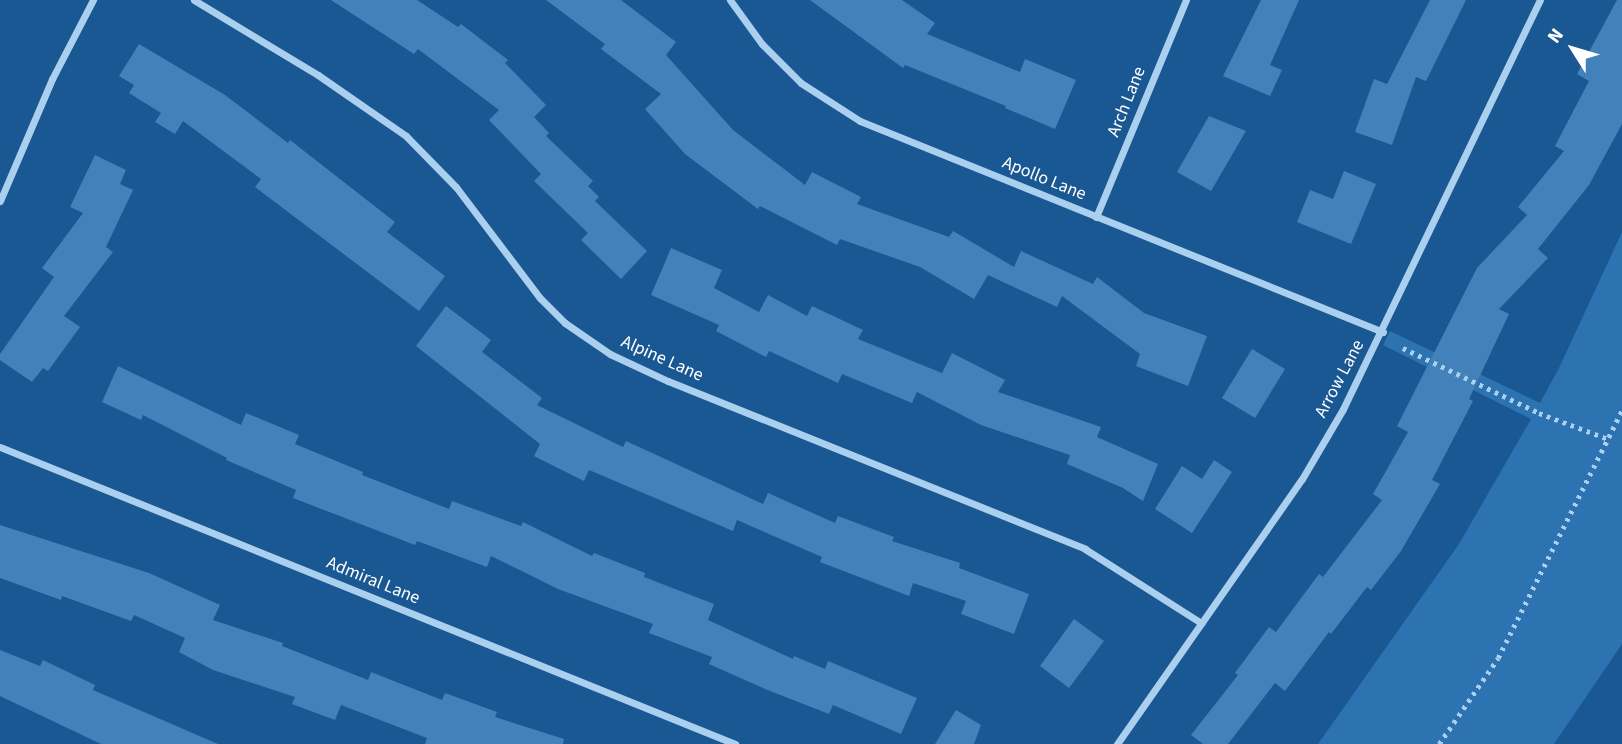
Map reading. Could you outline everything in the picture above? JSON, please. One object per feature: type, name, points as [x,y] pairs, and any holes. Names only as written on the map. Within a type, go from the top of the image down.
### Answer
[{"type":"street","points":[[0,201],[52,79],[93,0]]},
{"type":"street","name":"Alpine Lane","points":[[194,0],[318,75],[406,136],[456,187],[540,298],[565,323],[610,354],[668,381],[1085,550],[1201,623]]},
{"type":"street","name":"Apollo Lane","points":[[730,0],[762,44],[802,83],[825,101],[860,121],[1383,332]]},
{"type":"street","name":"Arch Lane","points":[[1096,217],[1186,0]]},
{"type":"street","name":"Arrow Lane","points":[[1117,744],[1302,480],[1383,332],[1540,0]]},
{"type":"street","name":"Admiral Lane","points":[[0,447],[735,744]]},
{"type":"path","points":[[1403,348],[1539,413],[1608,439]]},
{"type":"path","points":[[1439,744],[1498,658],[1622,410]]},
{"type":"shaded area","points":[[1622,232],[1622,644],[1554,744],[1318,744],[1459,544],[1531,419],[1383,345],[1390,331],[1540,403]]},
{"type":"building","points":[[331,0],[417,0],[458,27],[461,24],[508,60],[505,63],[546,105],[534,117],[549,133],[546,136],[593,181],[588,186],[599,197],[595,201],[647,251],[621,279],[581,240],[588,233],[534,181],[541,174],[489,120],[499,110],[418,49],[414,54]]},
{"type":"building","points":[[546,0],[621,0],[676,42],[666,55],[733,130],[805,185],[812,172],[861,197],[857,204],[949,237],[953,231],[1014,267],[1021,251],[1093,284],[1097,277],[1144,313],[1207,336],[1188,386],[1136,366],[1140,354],[1062,296],[1057,307],[988,275],[974,299],[920,267],[840,239],[837,245],[760,206],[758,209],[685,154],[645,109],[661,94],[601,49],[605,44]]},
{"type":"building","points":[[810,0],[902,0],[935,23],[927,34],[1020,72],[1025,59],[1076,80],[1055,129],[905,65],[903,68]]},
{"type":"building","points":[[1261,0],[1299,0],[1270,65],[1282,70],[1270,96],[1223,76]]},
{"type":"building","points":[[1430,0],[1466,0],[1426,81],[1416,77],[1392,145],[1355,132],[1374,79],[1387,84]]},
{"type":"building","points":[[1617,0],[1622,0],[1622,124],[1589,185],[1538,249],[1548,258],[1499,309],[1509,314],[1469,399],[1473,401],[1432,480],[1440,484],[1401,551],[1371,590],[1367,587],[1331,634],[1329,632],[1285,691],[1275,683],[1228,744],[1203,744],[1191,735],[1238,675],[1235,673],[1269,627],[1276,632],[1319,574],[1323,577],[1382,500],[1373,494],[1408,432],[1397,426],[1477,268],[1527,215],[1518,207],[1564,151],[1555,146],[1589,81],[1577,74]]},
{"type":"building","points":[[139,44],[225,95],[288,143],[290,140],[395,222],[387,232],[445,276],[419,311],[255,187],[261,179],[183,121],[175,134],[155,122],[161,113],[129,93],[134,85],[119,76]]},
{"type":"building","points":[[1209,116],[1246,131],[1211,191],[1177,172]]},
{"type":"building","points":[[95,155],[126,170],[120,184],[133,190],[106,247],[113,252],[64,316],[80,327],[48,371],[43,368],[32,382],[0,360],[0,354],[54,277],[42,268],[83,213],[70,207]]},
{"type":"building","points":[[1344,171],[1376,184],[1351,244],[1297,222],[1310,190],[1333,199]]},
{"type":"building","points":[[671,248],[722,270],[714,288],[759,312],[768,295],[807,316],[812,306],[863,330],[858,339],[942,373],[952,353],[1005,380],[998,392],[1101,427],[1097,437],[1158,464],[1143,501],[1123,488],[1067,464],[1070,455],[981,425],[917,392],[912,403],[842,374],[838,383],[769,351],[766,357],[716,331],[719,325],[651,295]]},
{"type":"building","points":[[446,306],[491,340],[482,352],[542,398],[537,405],[623,447],[626,441],[763,504],[768,493],[835,523],[838,516],[894,537],[892,541],[960,563],[959,568],[1029,594],[1014,634],[961,614],[966,601],[913,583],[909,596],[820,562],[822,557],[737,520],[733,531],[589,470],[584,481],[534,456],[540,444],[416,346]]},
{"type":"building","points":[[1252,349],[1285,369],[1255,418],[1222,398]]},
{"type":"building","points":[[118,366],[241,425],[246,413],[299,435],[295,444],[363,472],[362,475],[449,509],[452,501],[521,526],[523,522],[592,556],[594,553],[645,573],[644,577],[714,604],[708,620],[793,659],[794,656],[825,669],[828,661],[917,698],[901,734],[833,705],[829,714],[709,664],[712,657],[649,633],[653,624],[558,589],[491,556],[487,567],[417,541],[415,545],[293,498],[296,490],[226,460],[227,458],[143,415],[141,420],[102,402]]},
{"type":"building","points":[[1214,460],[1232,472],[1192,533],[1155,509],[1182,466],[1202,479]]},
{"type":"building","points":[[0,525],[149,573],[220,605],[213,620],[283,643],[282,646],[368,680],[371,672],[442,700],[445,693],[497,712],[495,717],[564,739],[563,744],[425,744],[427,738],[341,705],[335,720],[292,704],[295,697],[213,670],[179,652],[185,638],[134,615],[131,621],[62,596],[61,600],[0,578]]},
{"type":"building","points":[[1074,619],[1104,641],[1069,688],[1040,666]]},
{"type":"building","points":[[0,650],[40,666],[43,660],[95,685],[93,690],[218,744],[101,744],[0,696]]},
{"type":"building","points":[[956,710],[981,725],[974,744],[935,744]]}]
